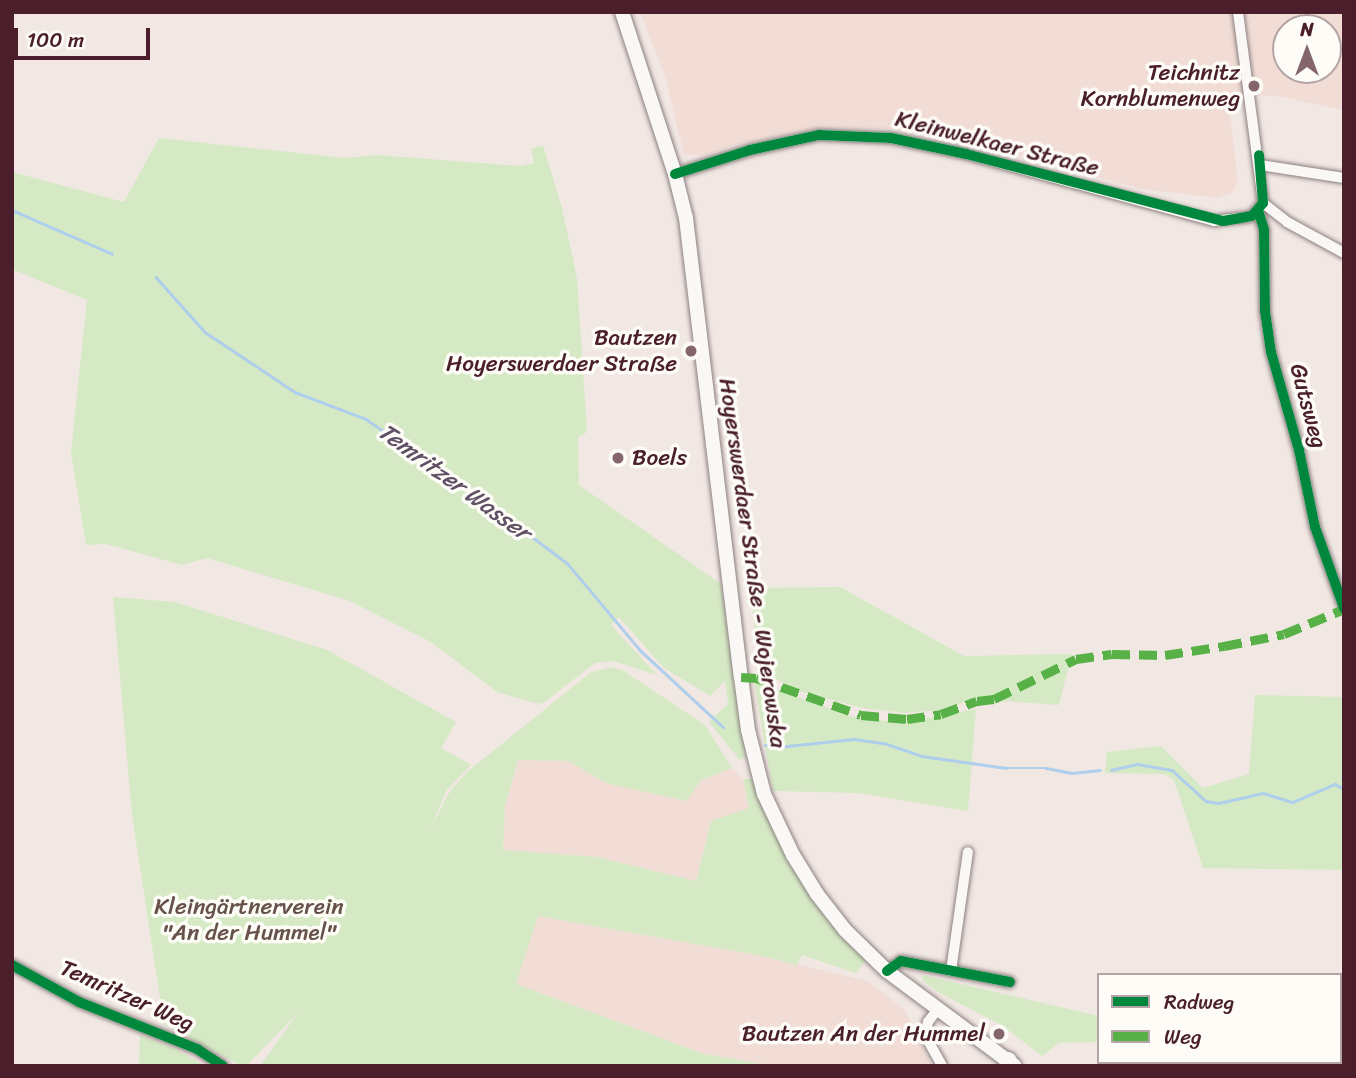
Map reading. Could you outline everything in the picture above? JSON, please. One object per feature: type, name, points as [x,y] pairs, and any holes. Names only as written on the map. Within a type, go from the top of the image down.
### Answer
[{"type":"highway","points":[[1340,1066],[1344,1062]]},
{"type":"main road","name":"Hoyerswerdaer Straße - Wojerowska","points":[[622,12],[675,174],[686,218],[748,730],[756,763],[778,826],[817,894],[845,930],[887,971],[1011,1064]]},
{"type":"street","name":"Gutsweg","points":[[1238,12],[1260,165],[1265,311],[1271,352],[1299,450],[1315,527],[1344,608]]},
{"type":"street","name":"Kleinwelkaer Straße","points":[[675,174],[750,150],[820,135],[891,138],[966,154],[1214,220],[1252,216],[1261,207]]},
{"type":"street","points":[[1260,165],[1344,178]]},
{"type":"street","points":[[1261,207],[1344,253]]},
{"type":"street","points":[[951,971],[968,852]]},
{"type":"street","points":[[887,971],[901,961],[1010,982]]},
{"type":"street","name":"Temritzer Weg","points":[[12,965],[79,1002],[177,1041],[223,1066]]},
{"type":"street","points":[[938,1009],[928,1023],[925,1035],[942,1066]]},
{"type":"shaded area","points":[[640,12],[1344,12],[1344,110],[1277,96],[1228,95],[1238,182],[1232,193],[1217,198],[1142,189],[978,145],[893,129],[819,128],[735,145],[705,155],[684,155],[665,76]]},
{"type":"shaded area","points":[[518,760],[568,761],[608,784],[700,781],[732,768],[743,779],[749,808],[711,822],[696,881],[597,857],[503,850],[505,806]]},
{"type":"shaded area","points":[[538,916],[762,956],[868,981],[905,1010],[932,1066],[773,1066],[701,1053],[516,984]]},
{"type":"green space","points":[[159,138],[345,158],[377,155],[520,166],[534,163],[531,149],[543,145],[562,208],[577,278],[587,432],[578,437],[579,485],[721,584],[746,757],[740,760],[709,722],[728,704],[725,681],[710,696],[664,668],[619,617],[611,625],[657,675],[613,661],[595,663],[542,704],[497,692],[431,642],[350,601],[207,558],[182,565],[106,544],[86,545],[71,452],[87,300],[12,269],[12,172],[124,202]]},
{"type":"green space","points":[[840,587],[964,656],[1072,654],[1059,705],[974,699],[940,710],[905,713],[863,708],[802,692],[760,671],[750,588]]},
{"type":"green space","name":"Kleingärtnerverein \"An der Hummel\"","points":[[113,597],[175,602],[327,650],[456,722],[441,748],[471,765],[446,791],[430,830],[449,793],[467,772],[590,673],[611,667],[624,671],[705,725],[732,768],[700,781],[687,801],[608,784],[568,761],[518,760],[505,806],[503,850],[597,857],[696,881],[711,821],[749,808],[743,779],[752,779],[775,832],[816,903],[866,960],[856,973],[802,955],[797,965],[762,956],[538,916],[516,984],[701,1053],[773,1066],[260,1066],[297,1014],[246,1066],[242,1066],[164,1024],[132,815]]},
{"type":"green space","points":[[754,681],[859,719],[906,722],[976,709],[968,811],[858,793],[773,791]]},
{"type":"green space","points":[[1255,695],[1344,697],[1344,870],[1203,868],[1174,780],[1165,774],[1105,773],[1107,752],[1161,746],[1203,788],[1249,774]]},
{"type":"green space","points":[[922,975],[1097,1016],[1097,1042],[1059,1043],[1042,1056],[1003,1026],[938,992],[923,981]]},
{"type":"green space","points":[[140,1035],[177,1050],[205,1066],[139,1066]]},
{"type":"waterway","name":"Temritzer Wasser","points":[[12,210],[112,254]]},
{"type":"waterway","name":"Temritzer Wasser","points":[[156,277],[205,332],[295,392],[366,419],[466,487],[568,564],[641,651],[723,727]]},
{"type":"waterway","name":"Temritzer Wasser","points":[[765,745],[787,746],[854,739],[884,743],[922,756],[1006,768],[1046,768],[1072,773],[1100,770]]},
{"type":"waterway","name":"Temritzer Wasser","points":[[1111,770],[1137,764],[1172,770],[1206,801],[1219,803],[1263,793],[1293,802],[1335,784],[1344,789]]},
{"type":"marked path","points":[[741,677],[756,678],[861,715],[907,719],[941,714],[977,701],[994,699],[1076,659],[1112,654],[1165,655],[1224,646],[1284,634],[1344,609]]},
{"type":"cycle path","points":[[675,174],[750,150],[819,135],[891,138],[966,154],[1223,221],[1252,216],[1263,203],[1259,155]]},
{"type":"cycle path","points":[[1258,210],[1264,230],[1265,311],[1271,352],[1299,450],[1315,527],[1344,608]]},
{"type":"cycle path","points":[[887,971],[901,961],[1010,982]]},
{"type":"cycle path","points":[[12,965],[79,1002],[197,1049],[223,1066]]},
{"type":"place","name":"Teichnitz Kornblumenweg","points":[[1254,86]]},
{"type":"place","name":"Bautzen Hoyerswerdaer Straße","points":[[691,351]]},
{"type":"place","name":"Boels","points":[[618,458]]},
{"type":"place","name":"Bautzen An der Hummel","points":[[999,1034]]}]
